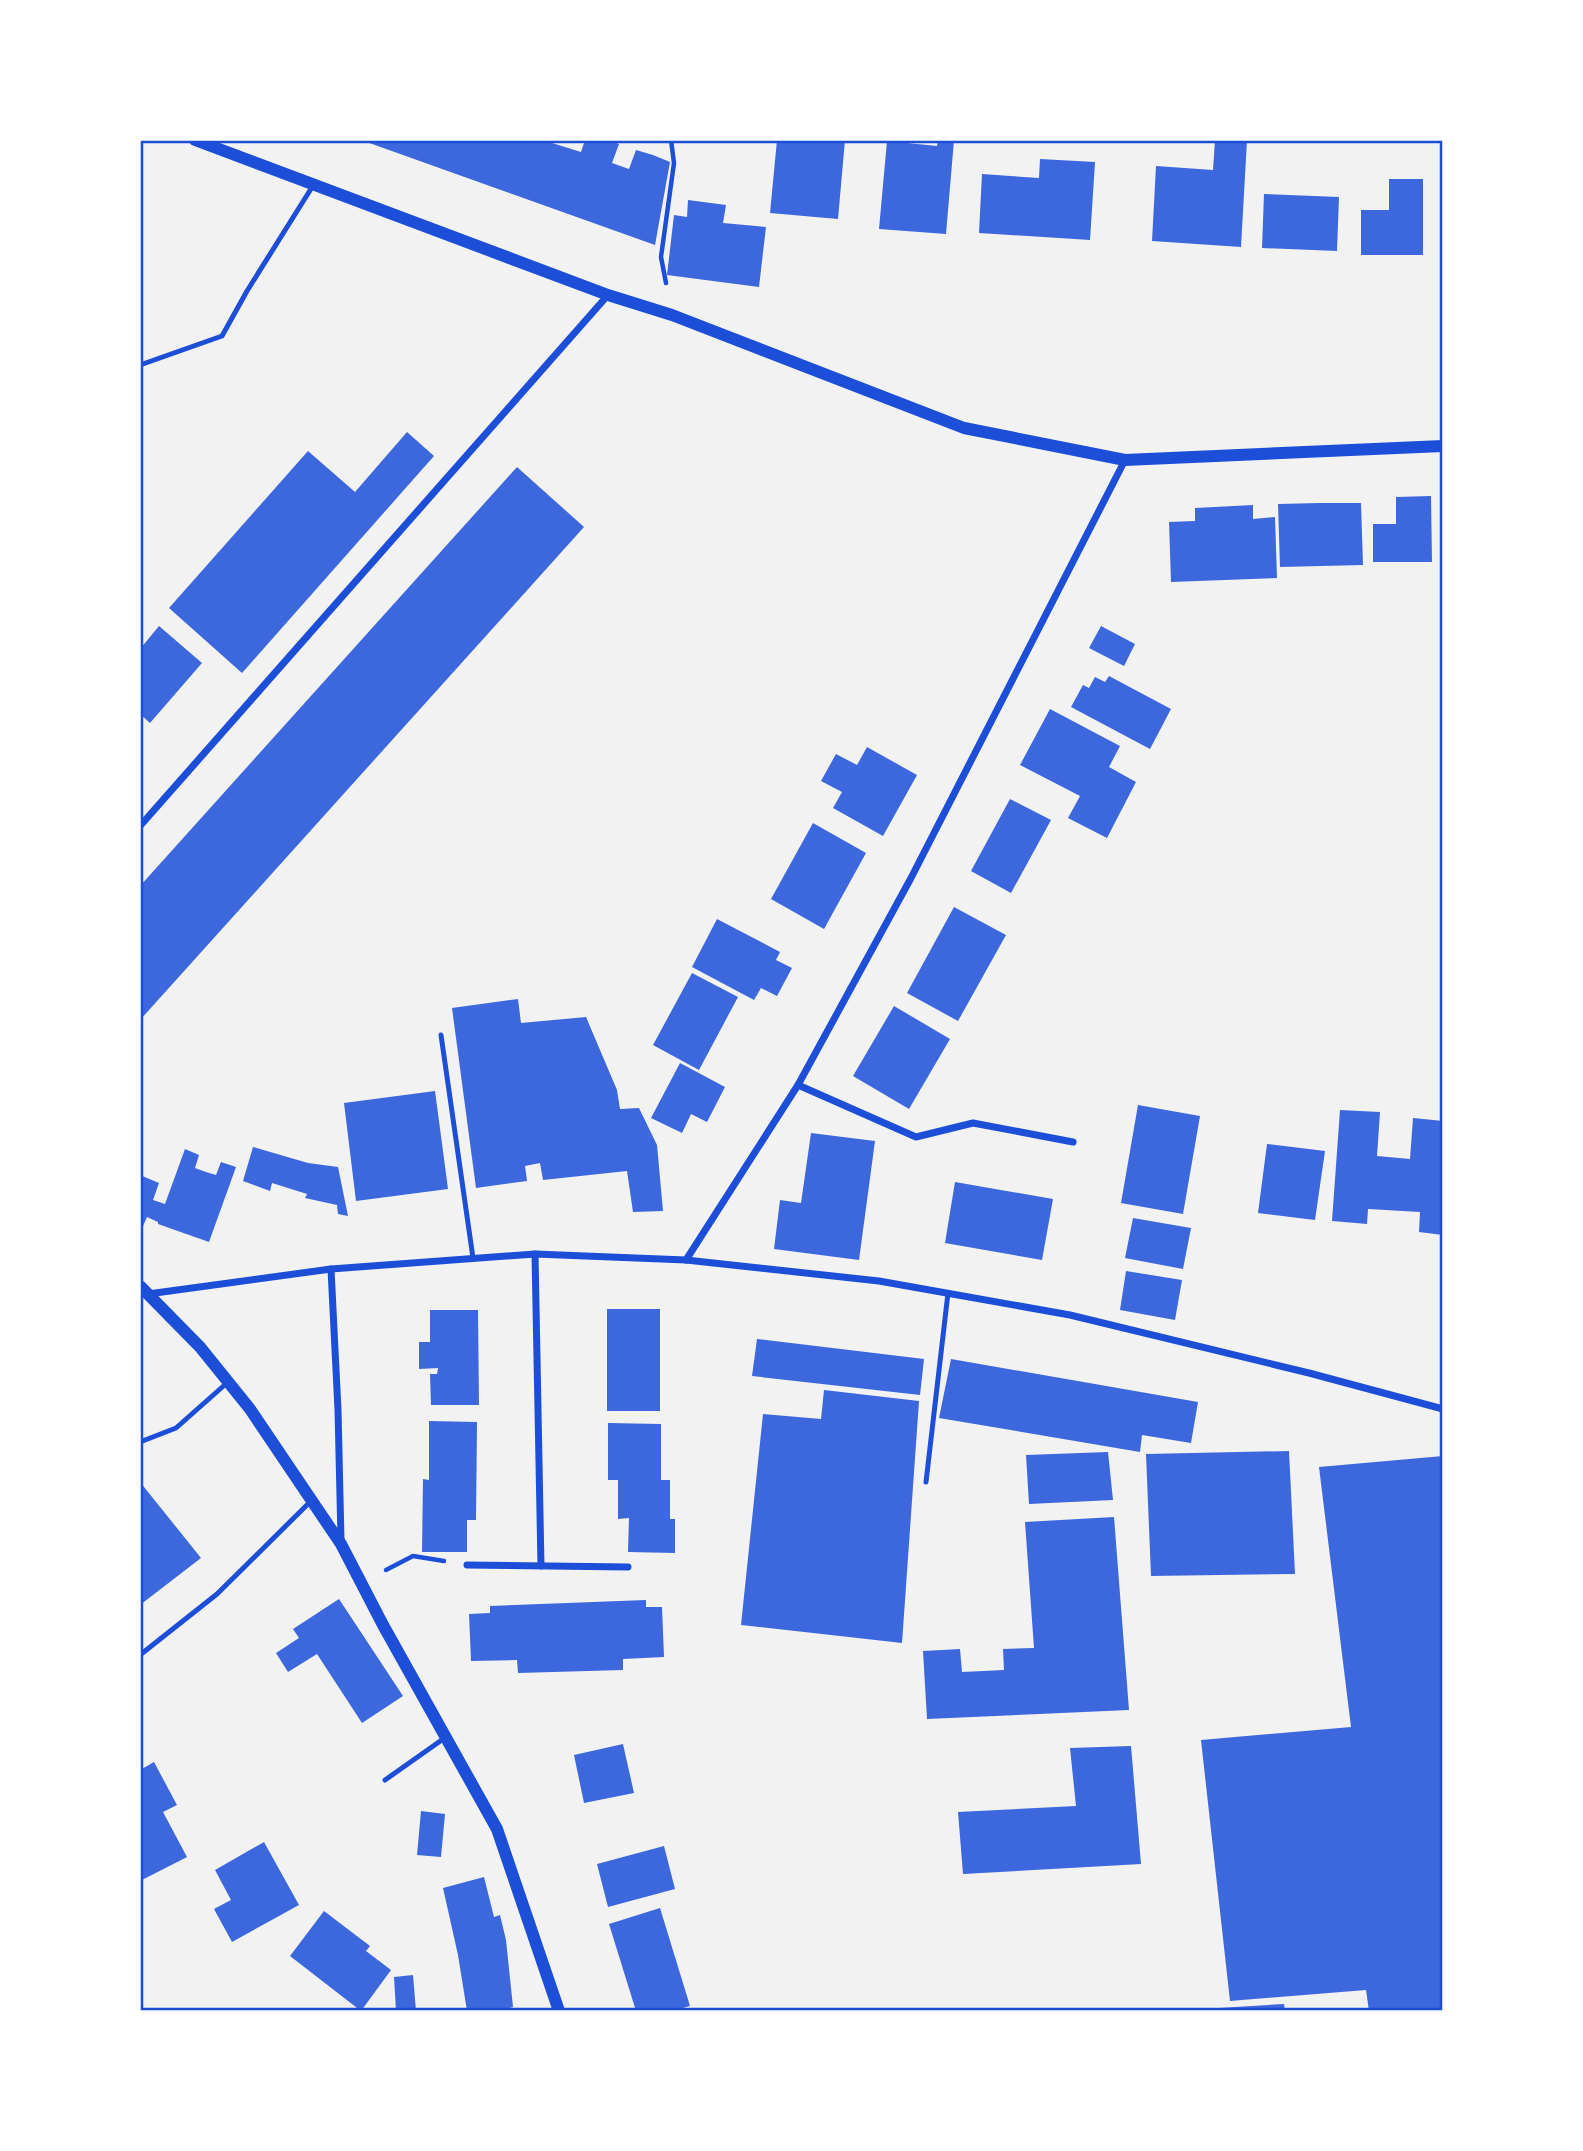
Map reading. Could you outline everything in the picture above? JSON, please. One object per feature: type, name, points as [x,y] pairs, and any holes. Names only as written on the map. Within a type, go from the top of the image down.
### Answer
[{"type":"street","points":[[195,140],[608,295],[672,315],[964,428],[1125,460],[1443,446]]},
{"type":"street","points":[[140,826],[608,295]]},
{"type":"street","points":[[686,1260],[799,1085],[911,878],[1125,460]]},
{"type":"street","points":[[799,1085],[916,1137],[973,1124],[1073,1142]]},
{"type":"street","points":[[535,1254],[541,1566]]},
{"type":"street","points":[[144,1290],[331,1269],[535,1254],[686,1260],[879,1281],[1070,1315],[1309,1373],[1443,1409]]},
{"type":"street","points":[[331,1269],[341,1544]]},
{"type":"street","points":[[144,1290],[200,1347],[250,1409],[341,1544],[497,1829],[559,2011]]},
{"type":"street","points":[[467,1565],[628,1567]]},
{"type":"lane","points":[[140,365],[222,336],[314,184]]},
{"type":"lane","points":[[441,1035],[473,1258]]},
{"type":"lane","points":[[926,1482],[948,1293]]},
{"type":"lane","points":[[140,1442],[176,1429],[228,1382]]},
{"type":"lane","points":[[140,1655],[217,1594],[311,1501]]},
{"type":"lane","points":[[385,1780],[446,1737]]},
{"type":"path","points":[[671,140],[674,163],[661,257],[672,315]]},
{"type":"path","points":[[360,1582],[413,1556],[467,1565]]},
{"type":"building","points":[[361,140],[553,140],[552,143],[581,152],[585,140],[609,140],[619,144],[612,163],[629,169],[636,150],[653,155],[670,162],[655,245]]},
{"type":"building","points":[[777,140],[845,140],[838,219],[770,213]]},
{"type":"building","points":[[938,140],[954,140],[946,234],[879,229],[887,141],[937,146]]},
{"type":"building","points":[[1215,140],[1247,140],[1241,247],[1152,241],[1156,166],[1213,170]]},
{"type":"building","points":[[1040,159],[1095,162],[1090,240],[979,233],[982,174],[1039,178]]},
{"type":"building","points":[[1389,179],[1423,179],[1423,255],[1361,255],[1361,210],[1389,210]]},
{"type":"building","points":[[1264,194],[1339,197],[1337,251],[1262,248]]},
{"type":"building","points":[[688,200],[726,205],[723,223],[766,227],[759,287],[667,275],[674,215],[687,217]]},
{"type":"building","points":[[407,432],[434,456],[242,673],[169,608],[308,451],[355,492]]},
{"type":"building","points":[[517,467],[584,527],[140,1020],[140,886]]},
{"type":"building","points":[[1431,496],[1432,562],[1373,562],[1373,524],[1396,524],[1396,497]]},
{"type":"building","points":[[1361,503],[1363,565],[1280,567],[1278,504]]},
{"type":"building","points":[[1253,505],[1253,519],[1275,517],[1277,578],[1171,582],[1169,522],[1195,521],[1195,508]]},
{"type":"building","points":[[159,626],[202,663],[150,723],[140,714],[140,649]]},
{"type":"building","points":[[1101,626],[1135,644],[1124,666],[1089,648]]},
{"type":"building","points":[[1109,676],[1171,709],[1150,749],[1071,707],[1083,685],[1089,688],[1095,677],[1105,682]]},
{"type":"building","points":[[1050,709],[1120,746],[1109,767],[1136,782],[1107,838],[1068,818],[1080,796],[1020,765]]},
{"type":"building","points":[[867,747],[917,775],[883,836],[833,808],[842,792],[821,781],[836,754],[857,765]]},
{"type":"building","points":[[1010,799],[1051,820],[1011,893],[971,871]]},
{"type":"building","points":[[813,823],[866,853],[824,929],[771,899]]},
{"type":"building","points":[[954,907],[1006,935],[958,1021],[907,993]]},
{"type":"building","points":[[717,919],[780,952],[776,960],[792,968],[777,996],[761,988],[754,1000],[692,967]]},
{"type":"building","points":[[692,973],[738,997],[699,1070],[653,1045]]},
{"type":"building","points":[[518,999],[521,1023],[586,1017],[617,1090],[620,1109],[639,1108],[657,1145],[663,1211],[633,1212],[627,1171],[543,1180],[540,1163],[525,1166],[527,1181],[476,1188],[452,1008]]},
{"type":"building","points":[[894,1006],[950,1039],[909,1109],[853,1076]]},
{"type":"building","points":[[680,1063],[725,1087],[707,1122],[691,1114],[682,1133],[651,1118]]},
{"type":"building","points":[[435,1091],[448,1189],[356,1201],[344,1103]]},
{"type":"building","points":[[1138,1105],[1200,1116],[1183,1214],[1121,1203]]},
{"type":"building","points":[[1340,1110],[1380,1112],[1377,1156],[1410,1159],[1413,1118],[1443,1121],[1443,1235],[1419,1232],[1420,1212],[1368,1209],[1367,1224],[1332,1221]]},
{"type":"building","points":[[811,1133],[875,1141],[859,1260],[774,1249],[780,1200],[801,1203]]},
{"type":"building","points":[[1267,1144],[1325,1151],[1315,1220],[1258,1213]]},
{"type":"building","points":[[253,1147],[308,1163],[338,1167],[348,1216],[338,1214],[337,1205],[305,1198],[307,1194],[272,1183],[270,1191],[243,1181]]},
{"type":"building","points":[[185,1149],[199,1155],[195,1168],[206,1172],[216,1175],[221,1162],[236,1167],[209,1242],[158,1224],[147,1217],[140,1233],[140,1175],[159,1183],[153,1200],[165,1204]]},
{"type":"building","points":[[955,1182],[1053,1199],[1042,1260],[945,1243]]},
{"type":"building","points":[[1133,1218],[1191,1228],[1183,1269],[1125,1258]]},
{"type":"building","points":[[1126,1271],[1182,1280],[1175,1320],[1120,1310]]},
{"type":"building","points":[[607,1309],[660,1309],[660,1411],[607,1411]]},
{"type":"building","points":[[430,1310],[478,1310],[479,1405],[431,1405],[430,1374],[437,1374],[438,1368],[419,1369],[419,1342],[430,1342]]},
{"type":"building","points":[[757,1339],[924,1359],[920,1395],[752,1376]]},
{"type":"building","points":[[951,1359],[1198,1402],[1191,1443],[1142,1435],[1140,1452],[939,1418]]},
{"type":"building","points":[[824,1390],[919,1401],[902,1643],[741,1625],[763,1414],[821,1419]]},
{"type":"building","points":[[429,1421],[477,1422],[476,1520],[467,1520],[467,1552],[422,1552],[423,1479],[429,1480]]},
{"type":"building","points":[[608,1423],[661,1424],[661,1480],[670,1480],[670,1519],[675,1519],[675,1553],[628,1552],[629,1518],[618,1519],[618,1480],[608,1480]]},
{"type":"building","points":[[1289,1451],[1295,1574],[1151,1576],[1146,1454]]},
{"type":"building","points":[[1108,1452],[1113,1500],[1029,1504],[1026,1455]]},
{"type":"building","points":[[1443,1456],[1443,2011],[1369,2011],[1366,1990],[1230,2001],[1201,1740],[1351,1727],[1319,1467]]},
{"type":"building","points":[[140,1482],[201,1558],[140,1605]]},
{"type":"building","points":[[1114,1517],[1129,1710],[927,1719],[923,1651],[960,1649],[962,1672],[1004,1670],[1003,1649],[1034,1648],[1025,1522]]},
{"type":"building","points":[[339,1599],[403,1696],[362,1723],[317,1654],[288,1672],[276,1653],[299,1638],[293,1629]]},
{"type":"building","points":[[646,1600],[646,1607],[662,1607],[664,1657],[623,1659],[623,1670],[518,1673],[517,1660],[471,1661],[469,1614],[490,1613],[490,1606]]},
{"type":"building","points":[[623,1744],[634,1793],[584,1803],[574,1755]]},
{"type":"building","points":[[1131,1746],[1141,1864],[963,1874],[958,1812],[1076,1806],[1070,1748]]},
{"type":"building","points":[[154,1762],[177,1805],[163,1812],[187,1857],[140,1881],[140,1770]]},
{"type":"building","points":[[421,1811],[445,1814],[441,1857],[417,1855]]},
{"type":"building","points":[[264,1842],[299,1905],[232,1942],[214,1909],[231,1900],[215,1870]]},
{"type":"building","points":[[664,1846],[675,1889],[608,1907],[597,1864]]},
{"type":"building","points":[[484,1877],[494,1917],[500,1915],[506,1940],[513,2007],[499,2011],[467,2011],[443,1888]]},
{"type":"building","points":[[660,1908],[690,2006],[672,2011],[636,2011],[609,1924]]},
{"type":"building","points":[[324,1911],[370,1946],[366,1951],[391,1970],[361,2011],[290,1956]]},
{"type":"building","points":[[413,1975],[416,2011],[396,2011],[394,1977]]},
{"type":"building","points":[[1284,2004],[1285,2011],[1203,2011],[1203,2009]]}]
